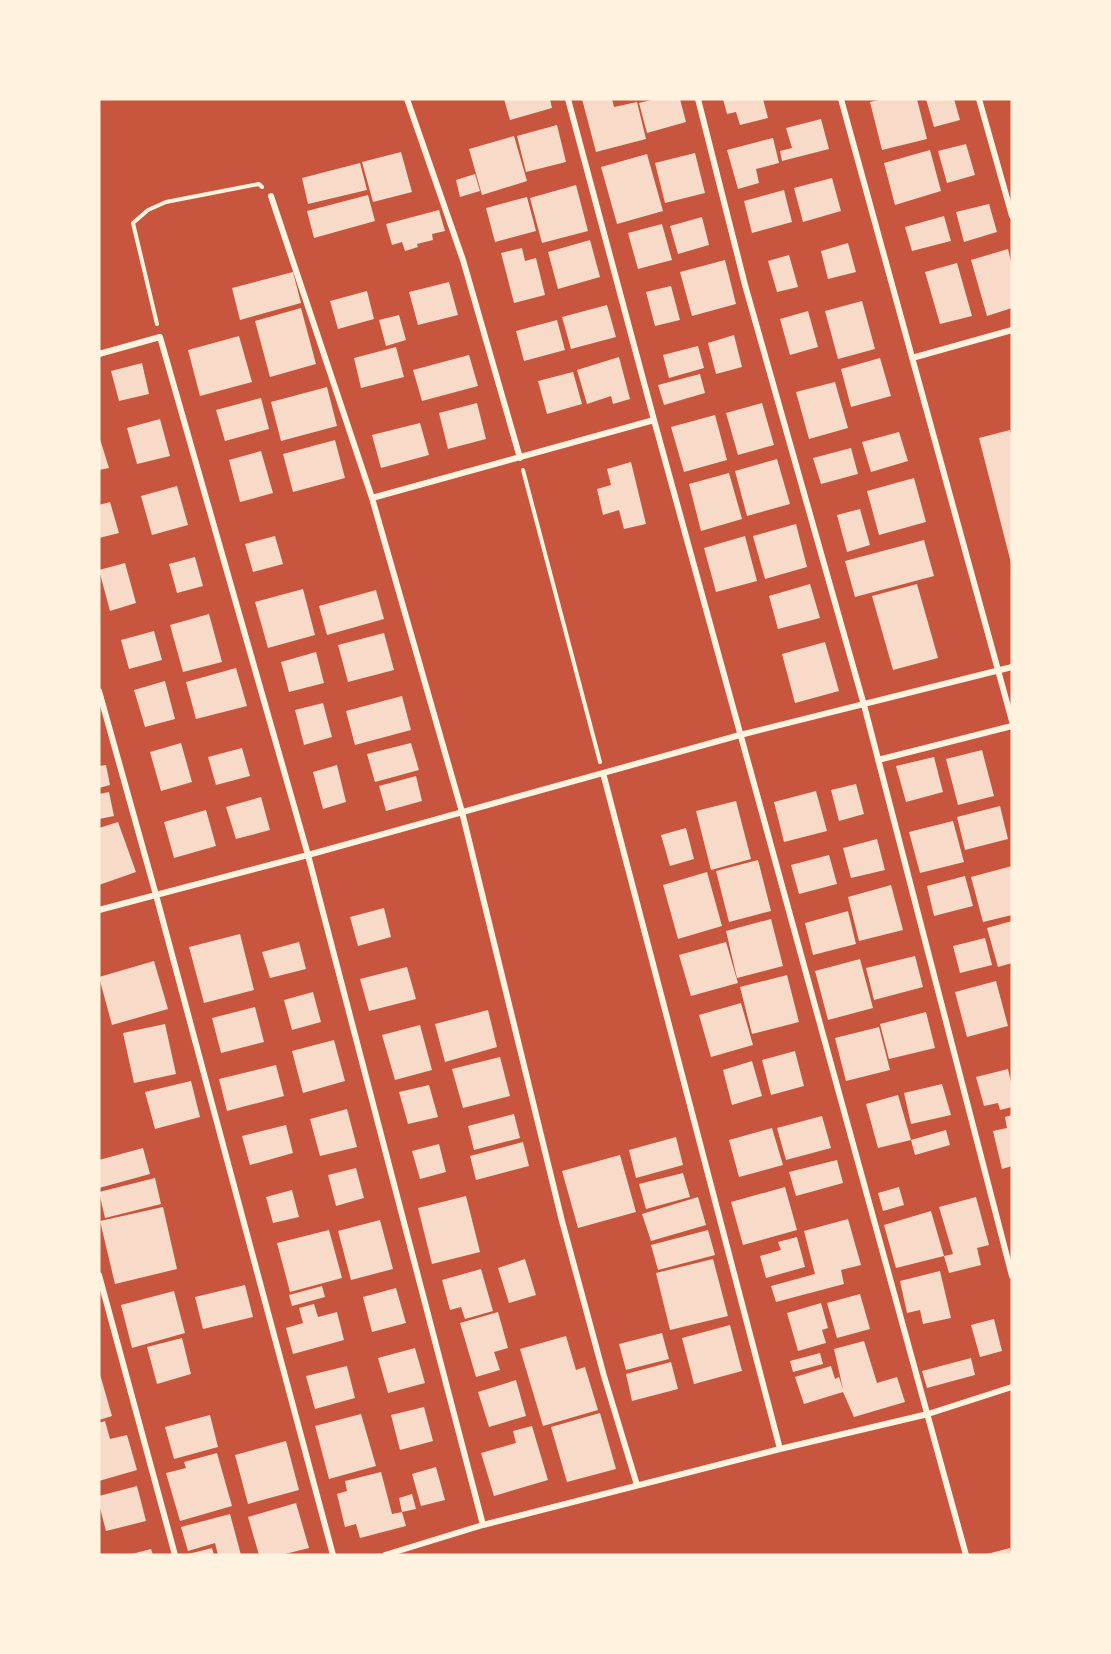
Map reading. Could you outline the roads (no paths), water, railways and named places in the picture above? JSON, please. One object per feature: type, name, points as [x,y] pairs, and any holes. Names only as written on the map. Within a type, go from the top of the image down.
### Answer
[{"type":"street","points":[[407,99],[463,260],[520,458]]},
{"type":"street","points":[[567,99],[966,1555]]},
{"type":"street","points":[[698,99],[745,285],[864,705],[1012,1276]]},
{"type":"street","points":[[841,99],[1012,721]]},
{"type":"street","points":[[979,99],[1012,216]]},
{"type":"street","points":[[271,196],[372,498],[462,812],[562,1221],[604,1376],[637,1485]]},
{"type":"street","points":[[912,358],[1012,330]]},
{"type":"street","points":[[99,354],[160,337],[308,855],[483,1525]]},
{"type":"street","points":[[372,498],[654,420]]},
{"type":"street","points":[[99,910],[308,855],[740,735],[1012,667]]},
{"type":"street","points":[[99,692],[333,1555]]},
{"type":"street","points":[[878,760],[1012,726]]},
{"type":"street","points":[[603,773],[780,1449]]},
{"type":"street","points":[[99,1275],[175,1555]]},
{"type":"street","points":[[385,1555],[483,1525],[637,1485],[928,1414],[1012,1387]]}]
